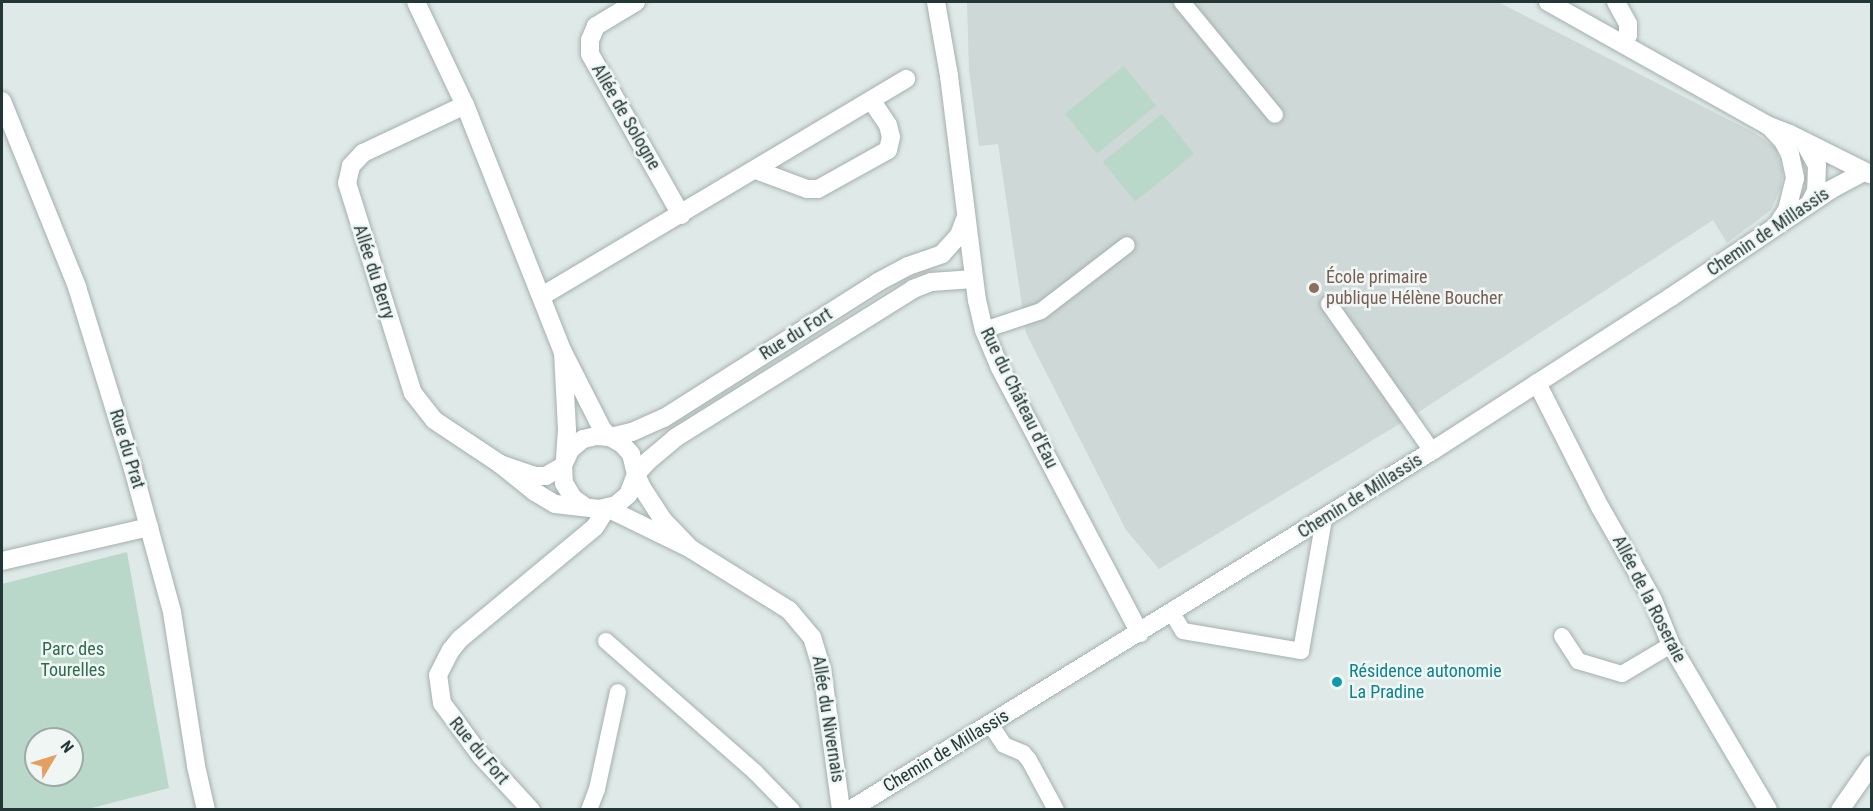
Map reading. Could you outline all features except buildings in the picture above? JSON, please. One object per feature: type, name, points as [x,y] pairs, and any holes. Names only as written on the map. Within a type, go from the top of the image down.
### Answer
[{"type":"street","points":[[416,2],[465,105],[563,352],[596,419],[610,437],[631,454],[636,474],[628,495],[608,508],[599,509],[583,505],[568,491],[562,475],[567,430],[563,352]]},
{"type":"street","name":"Allée de Sologne","points":[[636,2],[596,26],[590,40],[590,54],[681,215]]},
{"type":"street","name":"Rue du Château d'Eau","points":[[936,2],[949,76],[974,279],[984,330],[1005,376],[1140,633]]},
{"type":"street","points":[[1548,2],[1769,126],[1868,173]]},
{"type":"street","points":[[1616,2],[1628,24],[1628,35],[1624,43]]},
{"type":"street","points":[[542,296],[906,79]]},
{"type":"street","points":[[756,170],[807,189],[818,189],[888,150],[891,137],[888,125],[871,100]]},
{"type":"street","name":"Rue du Prat","points":[[2,101],[77,287],[149,527],[172,612],[190,731],[206,810]]},
{"type":"street","name":"Allée du Berry","points":[[465,105],[363,153],[351,166],[347,183],[413,393],[434,420],[500,464],[534,492],[555,504],[583,505]]},
{"type":"street","points":[[1769,126],[1783,141],[1790,154],[1795,178],[1787,210],[1776,227]]},
{"type":"street","points":[[1804,142],[1816,165],[1816,191],[1810,203]]},
{"type":"street","name":"Chemin de Millassis","points":[[850,810],[1432,451],[1851,177],[1868,173]]},
{"type":"street","name":"Rue du Fort","points":[[610,437],[632,432],[664,418],[878,282],[908,266],[936,258],[955,241],[967,215]]},
{"type":"street","name":"Rue du Fort","points":[[636,474],[675,438],[913,288],[931,282],[974,279]]},
{"type":"street","name":"Allée de la Roseraie","points":[[1537,383],[1600,507],[1653,600],[1671,645],[1768,810]]},
{"type":"street","points":[[564,462],[576,444],[583,439],[596,436],[610,437]]},
{"type":"street","name":"Allée du Berry","points":[[500,464],[535,476],[546,476],[564,462]]},
{"type":"street","name":"Allée du Nivernais","points":[[636,474],[663,520],[691,549]]},
{"type":"street","name":"Rue du Fort","points":[[531,810],[481,756],[448,714],[442,703],[438,686],[440,667],[460,639],[595,527],[608,508]]},
{"type":"street","name":"Allée du Nivernais","points":[[608,508],[691,549],[789,610],[812,637],[822,669],[841,810]]},
{"type":"street","points":[[2,561],[149,527]]},
{"type":"street","points":[[1840,810],[1866,785],[1872,764]]},
{"type":"lane","points":[[1182,2],[1275,115]]},
{"type":"lane","points":[[984,330],[1041,311],[1127,245]]},
{"type":"lane","points":[[1329,304],[1432,451]]},
{"type":"lane","points":[[1172,613],[1183,631],[1301,651],[1324,519]]},
{"type":"lane","points":[[1562,636],[1578,662],[1622,674],[1671,645]]},
{"type":"lane","points":[[606,641],[755,772],[792,810]]},
{"type":"lane","points":[[590,810],[597,789],[618,692]]},
{"type":"lane","points":[[990,724],[1004,745],[1023,753],[1029,760],[1056,810]]},
{"type":"shaded area","name":"École primaire publique Hélène Boucher","points":[[967,2],[1498,2],[1755,133],[1776,148],[1783,172],[1781,187],[1771,210],[1727,243],[1713,220],[1411,417],[1159,569],[1126,530],[1026,333],[998,144],[979,146],[969,70]]},
{"type":"green space","points":[[1124,66],[1156,106],[1097,153],[1065,114]]},
{"type":"green space","points":[[1162,114],[1194,154],[1135,201],[1103,162]]},
{"type":"green space","name":"Parc des Tourelles","points":[[127,552],[169,788],[88,809],[2,809],[2,584]]},
{"type":"place","name":"École primaire publique Hélène Boucher","points":[[1314,288]]},
{"type":"place","name":"Résidence autonomie La Pradine","points":[[1337,682]]}]
